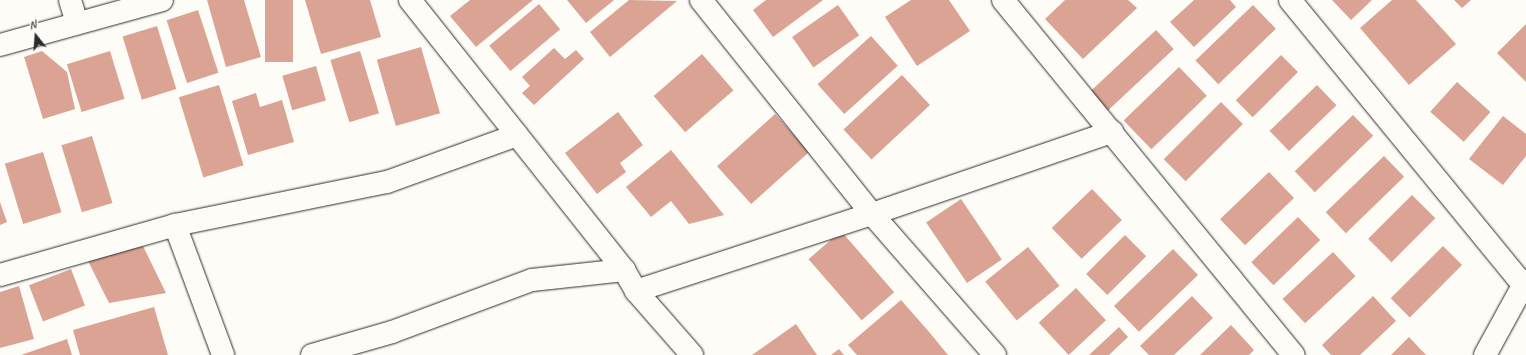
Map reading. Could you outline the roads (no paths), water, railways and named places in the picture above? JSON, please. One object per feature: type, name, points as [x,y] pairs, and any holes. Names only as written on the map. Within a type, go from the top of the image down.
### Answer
[{"type":"street","points":[[70,0],[77,23]]},
{"type":"street","points":[[0,46],[162,0]]},
{"type":"street","points":[[410,0],[624,270],[636,291],[692,355]]},
{"type":"street","points":[[701,0],[872,214],[996,355]]},
{"type":"street","points":[[1003,0],[1294,355]]},
{"type":"street","points":[[1290,0],[1525,283],[1485,355]]},
{"type":"street","points":[[636,291],[872,214],[1112,132]]},
{"type":"street","points":[[0,275],[175,225],[387,182],[517,135]]},
{"type":"street","points":[[175,225],[223,355]]},
{"type":"street","points":[[312,355],[392,332],[532,280],[624,270]]}]
